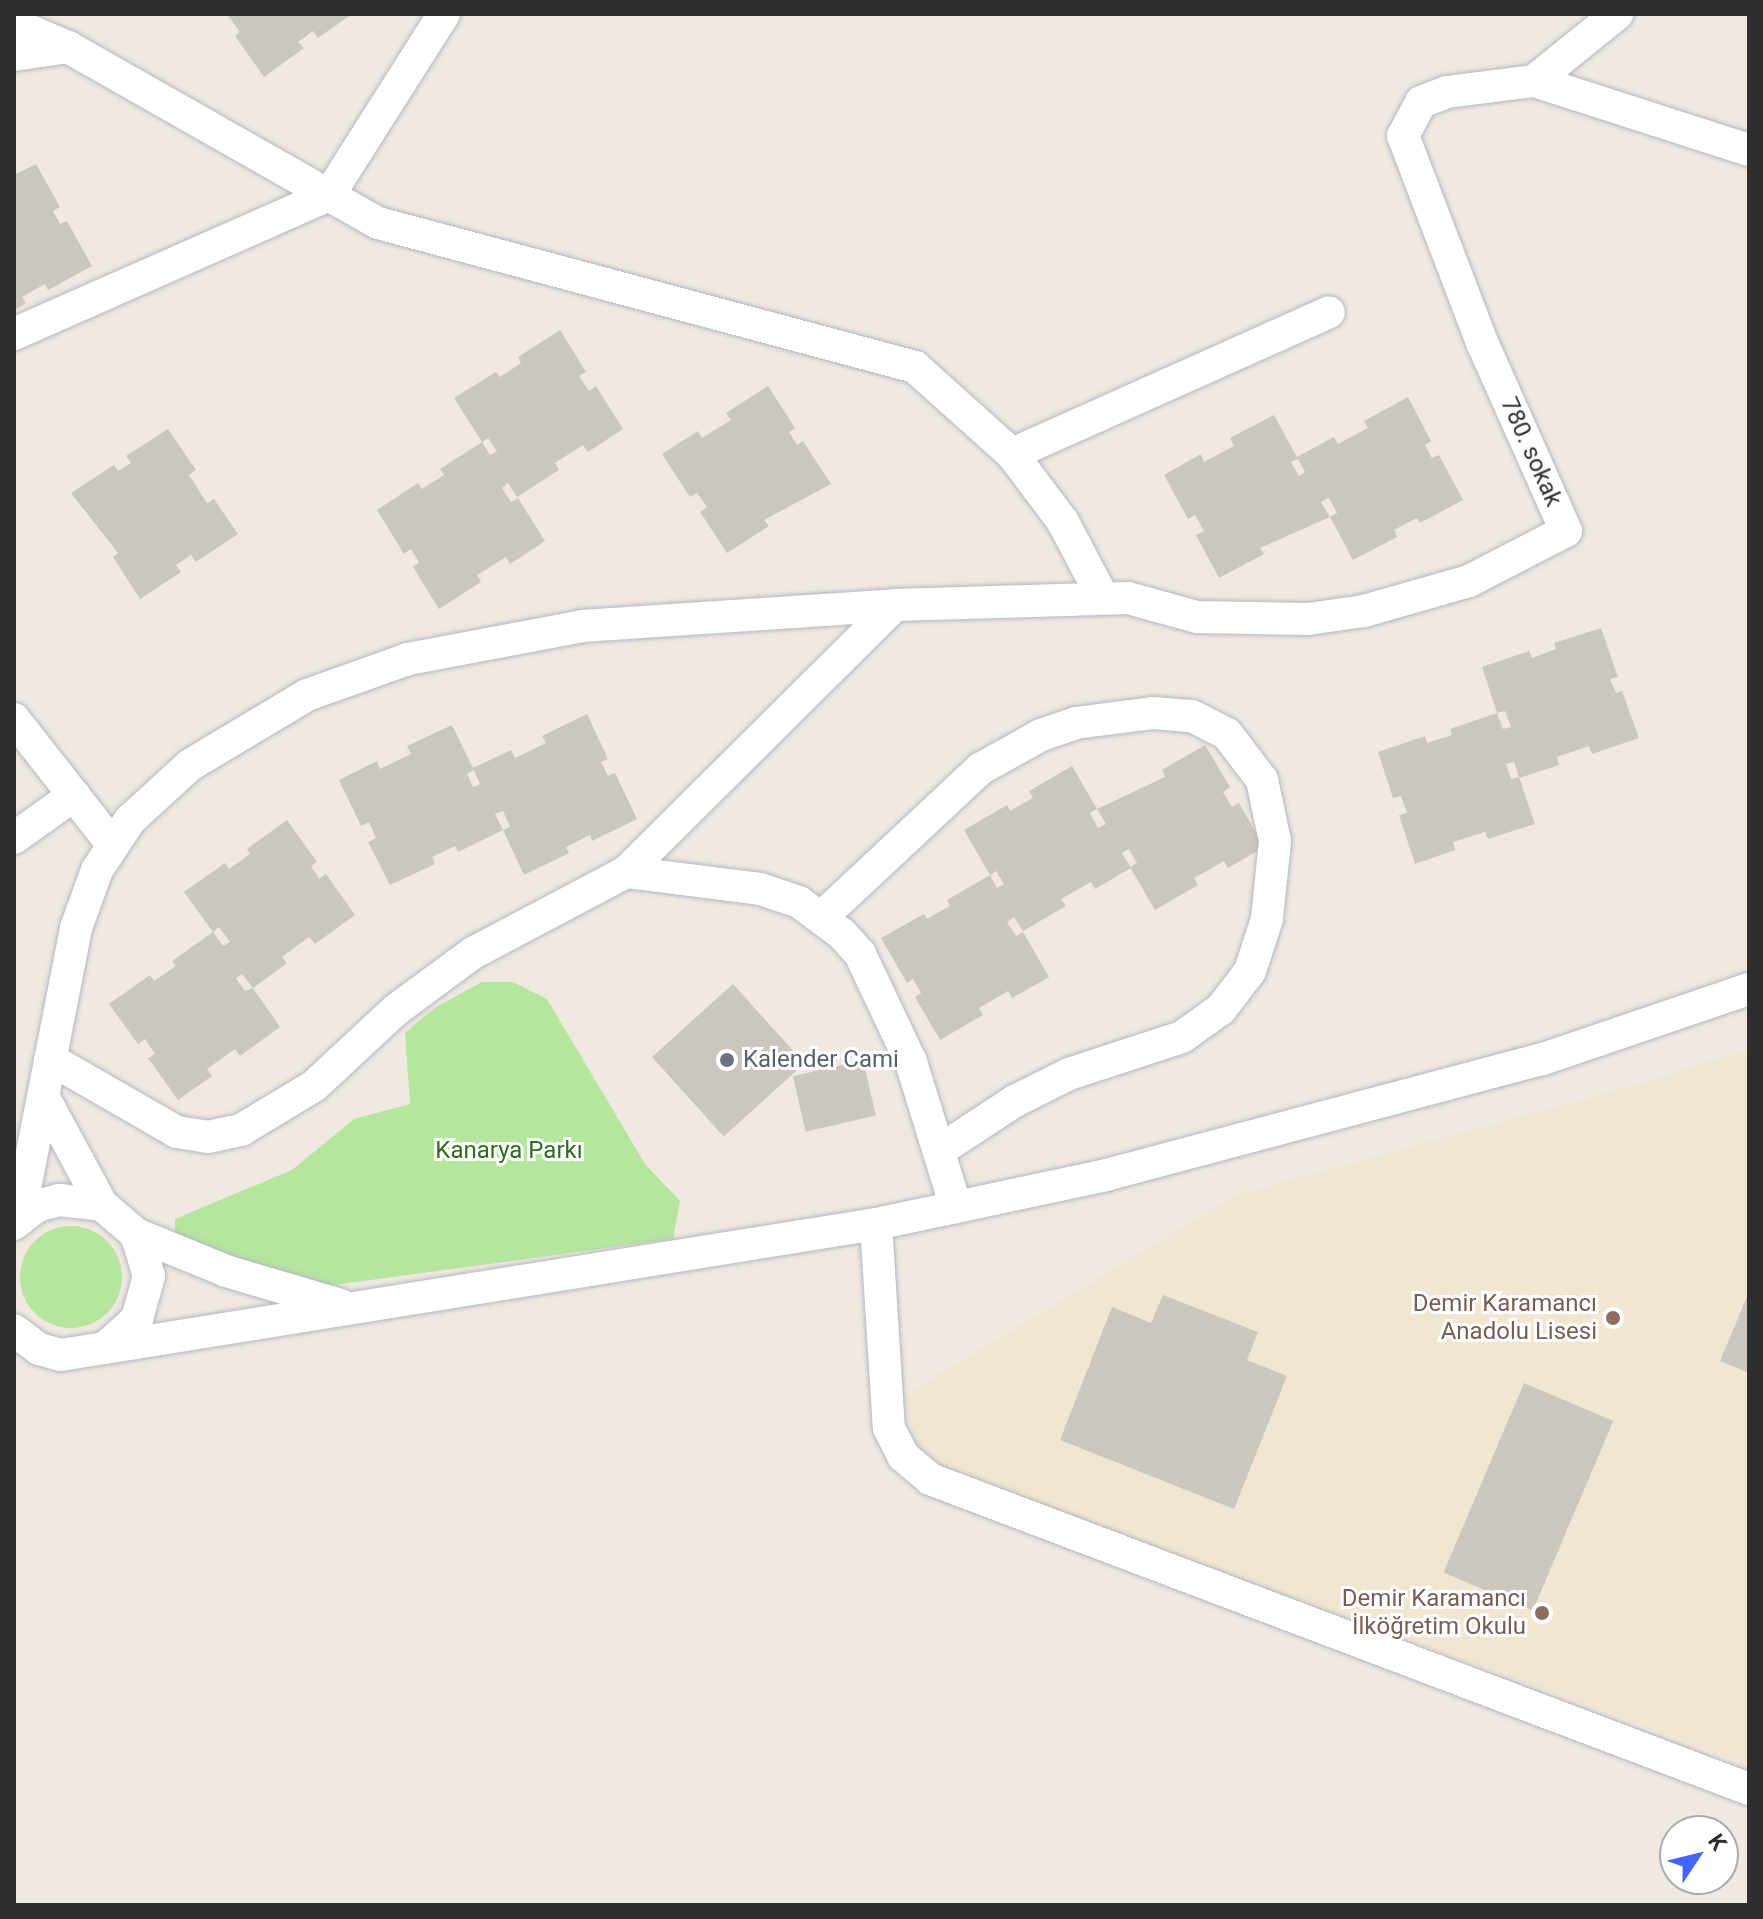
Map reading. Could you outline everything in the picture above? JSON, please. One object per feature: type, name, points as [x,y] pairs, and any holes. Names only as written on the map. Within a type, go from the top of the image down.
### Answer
[{"type":"street","points":[[14,334],[329,195],[444,14]]},
{"type":"street","points":[[1534,81],[1617,14]]},
{"type":"street","points":[[14,24],[68,47],[378,223],[915,367],[1012,454],[1116,598]]},
{"type":"street","points":[[14,55],[68,47]]},
{"type":"street","name":"780. sokak","points":[[1116,598],[1197,617],[1252,621],[1364,611],[1469,581],[1566,531],[1483,345],[1403,136],[1412,112],[1433,95],[1534,81],[1749,150]]},
{"type":"street","points":[[1012,454],[1329,312]]},
{"type":"street","points":[[16,1221],[76,928],[112,844],[158,791],[222,742],[307,695],[408,659],[582,626],[895,605],[1116,598]]},
{"type":"street","points":[[50,1059],[177,1132],[208,1137],[233,1133],[314,1086],[397,1009],[473,953],[626,872],[895,605]]},
{"type":"street","points":[[822,917],[980,769],[1041,735],[1075,723],[1127,714],[1192,716],[1227,734],[1262,780],[1275,841],[1267,919],[1250,971],[1221,1009],[1182,1037],[1069,1074],[1015,1101],[939,1151]]},
{"type":"street","points":[[14,719],[112,844]]},
{"type":"street","points":[[14,838],[74,795]]},
{"type":"street","points":[[626,872],[760,889],[822,917],[860,954],[911,1062],[956,1207]]},
{"type":"street","points":[[14,1364],[876,1224],[956,1207],[1226,1145],[1457,1084],[1749,989]]},
{"type":"street","points":[[43,1096],[102,1205],[136,1234],[226,1271],[352,1308]]},
{"type":"street","points":[[16,1221],[59,1200],[102,1205]]},
{"type":"street","points":[[876,1224],[889,1428],[903,1456],[930,1479],[1749,1789]]},
{"type":"street","points":[[105,1348],[130,1327],[147,1298],[149,1276],[136,1234]]},
{"type":"street","points":[[14,1330],[39,1349],[61,1355]]},
{"type":"shaded area","name":"Demir Karamancı İlköğretim Okulu","points":[[1749,1049],[1749,1764],[919,1462],[905,1395],[1236,1195],[1647,1082]]},
{"type":"green space","name":"Kanarya Parkı","points":[[482,982],[513,982],[547,999],[645,1164],[680,1201],[673,1239],[290,1291],[174,1255],[175,1219],[292,1170],[354,1119],[410,1104],[405,1033],[436,1007]]},
{"type":"green space","points":[[71,1226],[90,1230],[107,1241],[118,1258],[122,1277],[118,1296],[107,1313],[90,1324],[71,1328],[52,1324],[35,1313],[24,1296],[20,1277],[24,1258],[35,1241],[52,1230]]},
{"type":"building","points":[[227,14],[352,14],[318,38],[313,31],[298,42],[304,48],[264,77],[235,36],[240,32]]},
{"type":"building","points":[[36,164],[60,207],[53,211],[60,224],[67,221],[92,266],[48,290],[45,284],[22,297],[26,303],[14,310],[14,175]]},
{"type":"building","points":[[560,330],[586,372],[579,376],[589,391],[596,386],[623,429],[588,452],[583,445],[555,463],[559,470],[517,497],[508,483],[502,488],[511,502],[518,498],[545,541],[510,564],[506,557],[477,575],[481,582],[439,609],[413,567],[419,562],[411,549],[404,554],[377,510],[418,483],[422,489],[444,475],[440,469],[482,442],[454,398],[496,372],[500,377],[521,363],[518,357]],"holes":[[[488,438],[497,451],[490,455],[482,442]]]},
{"type":"building","points":[[768,386],[795,428],[789,432],[797,445],[803,441],[831,484],[764,520],[769,526],[727,553],[700,512],[707,507],[697,493],[690,497],[662,454],[698,431],[702,438],[731,420],[726,413]]},
{"type":"building","points":[[1408,397],[1431,441],[1425,445],[1432,458],[1439,455],[1463,500],[1420,523],[1417,518],[1394,530],[1397,537],[1353,560],[1330,517],[1260,548],[1264,554],[1219,578],[1196,535],[1204,531],[1195,515],[1188,519],[1164,475],[1201,454],[1204,462],[1234,446],[1230,438],[1274,415],[1298,459],[1291,462],[1299,476],[1305,472],[1297,457],[1334,437],[1338,444],[1368,428],[1364,421]],"holes":[[[1329,498],[1337,513],[1330,517],[1321,502]]]},
{"type":"building","points":[[168,429],[196,470],[189,475],[207,503],[214,499],[238,534],[196,562],[191,555],[176,565],[181,572],[140,599],[113,557],[118,553],[71,493],[114,465],[118,471],[131,463],[126,456]]},
{"type":"building","points":[[1601,628],[1618,677],[1610,679],[1616,693],[1622,691],[1639,738],[1592,754],[1589,746],[1557,757],[1559,765],[1519,778],[1535,824],[1488,839],[1485,832],[1453,842],[1455,850],[1415,864],[1399,815],[1407,813],[1401,796],[1393,798],[1378,752],[1425,736],[1427,743],[1452,735],[1450,729],[1497,713],[1482,667],[1529,651],[1532,658],[1556,649],[1554,643]],"holes":[[[1505,711],[1511,727],[1503,729],[1497,713]],[[1514,762],[1519,777],[1511,779],[1506,764]]]},
{"type":"building","points":[[587,714],[608,759],[601,762],[608,776],[615,773],[637,819],[592,841],[590,835],[566,847],[569,853],[524,875],[503,830],[458,852],[455,846],[432,857],[435,864],[390,885],[368,842],[376,838],[369,822],[361,826],[339,780],[377,761],[380,769],[411,754],[407,746],[452,725],[473,768],[511,750],[515,758],[546,743],[542,736]],"holes":[[[474,770],[480,784],[473,787],[467,774]],[[503,811],[510,827],[503,830],[495,814]]]},
{"type":"building","points":[[1205,745],[1230,787],[1223,792],[1232,807],[1239,803],[1264,847],[1228,868],[1224,861],[1194,878],[1198,885],[1155,910],[1131,868],[1095,889],[1091,882],[1061,899],[1066,906],[1023,931],[1014,917],[1007,922],[1016,936],[1023,932],[1049,977],[1012,998],[1008,991],[979,1008],[983,1015],[940,1040],[915,997],[921,993],[913,979],[907,983],[881,938],[924,914],[927,919],[950,906],[947,900],[990,875],[964,830],[1007,805],[1010,811],[1033,798],[1029,791],[1072,766],[1097,809],[1165,777],[1162,770]],"holes":[[[1097,809],[1106,824],[1098,828],[1090,813]],[[1129,849],[1137,863],[1130,867],[1122,853]],[[996,871],[1004,884],[997,888],[990,875]]]},
{"type":"building","points":[[287,820],[317,862],[311,866],[319,879],[326,874],[355,915],[315,944],[309,937],[282,957],[287,963],[253,988],[280,1027],[240,1056],[235,1049],[207,1069],[212,1076],[178,1100],[148,1058],[155,1054],[145,1039],[138,1044],[109,1004],[150,975],[154,981],[176,966],[172,961],[213,932],[184,892],[225,863],[229,869],[250,854],[247,849]],"holes":[[[219,927],[230,942],[223,946],[213,932]],[[242,974],[253,988],[245,991],[236,978]]]},
{"type":"building","name":"Kalender Cami","points":[[733,984],[805,1064],[724,1136],[652,1057]]},
{"type":"building","points":[[863,1060],[876,1116],[806,1132],[793,1076]]},
{"type":"building","points":[[1749,1292],[1749,1373],[1720,1361]]},
{"type":"building","points":[[1163,1295],[1258,1332],[1247,1360],[1287,1376],[1234,1509],[1060,1440],[1112,1307],[1151,1323]]},
{"type":"building","points":[[1524,1383],[1613,1421],[1533,1611],[1444,1573]]},
{"type":"place","name":"Kalender Cami","points":[[727,1060]]},
{"type":"place","name":"Demir Karamancı Anadolu Lisesi","points":[[1613,1318]]},
{"type":"place","name":"Demir Karamancı İlköğretim Okulu","points":[[1542,1613]]}]
